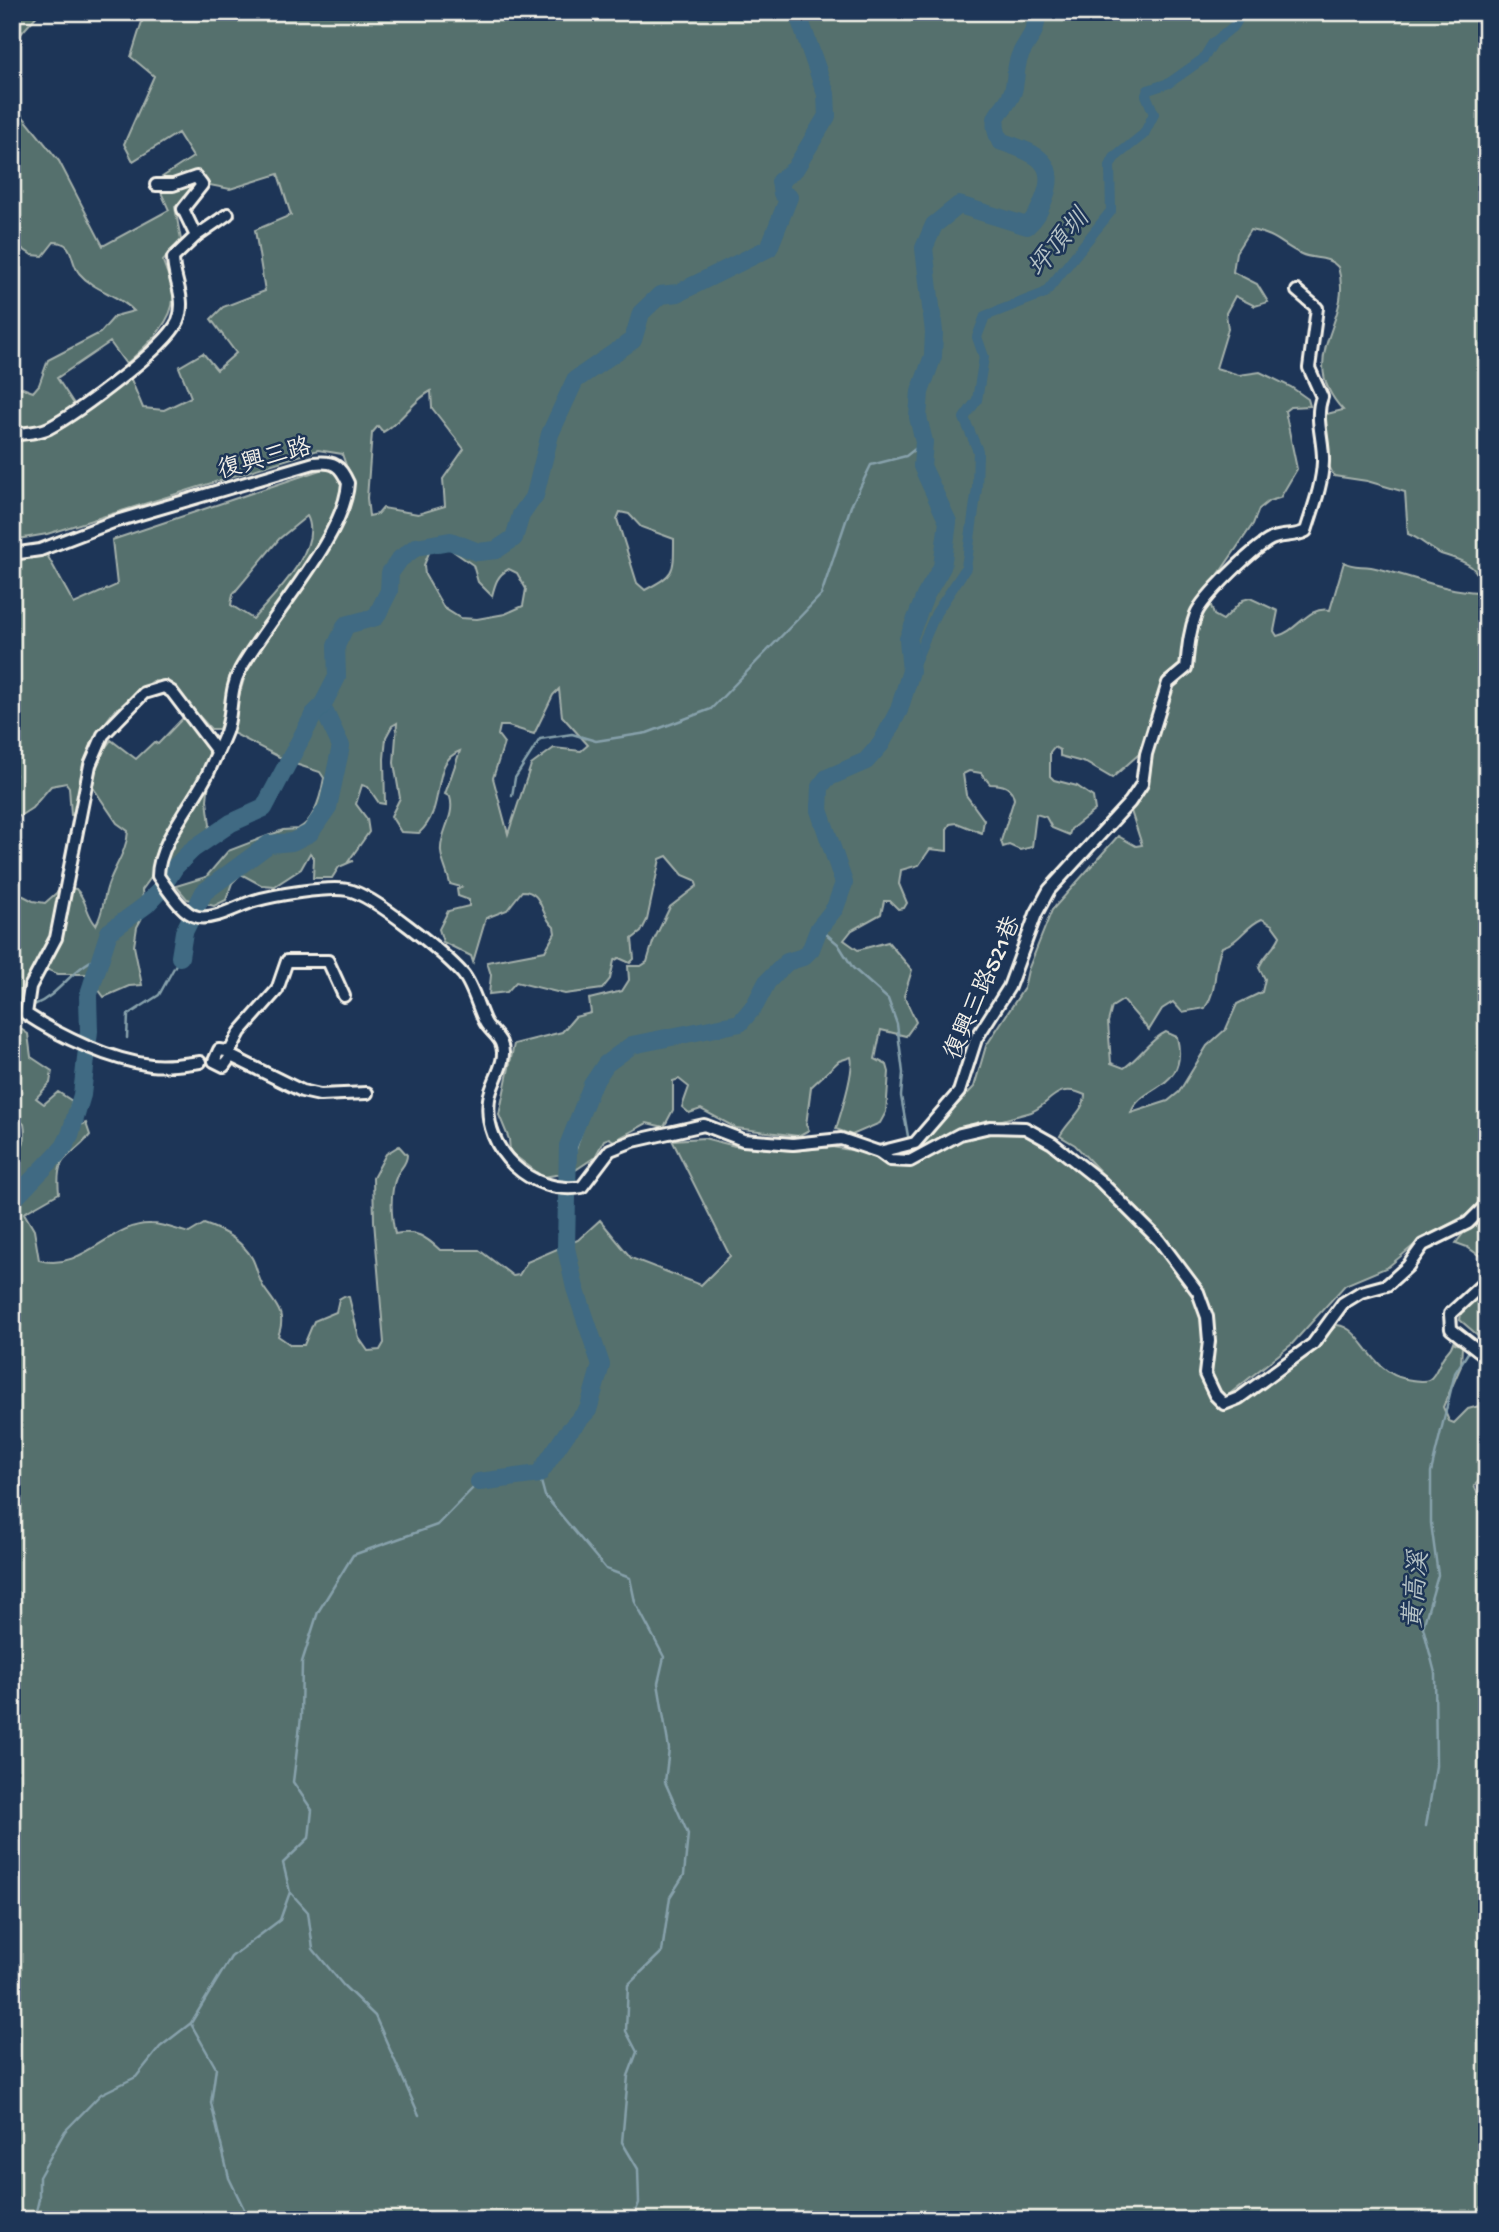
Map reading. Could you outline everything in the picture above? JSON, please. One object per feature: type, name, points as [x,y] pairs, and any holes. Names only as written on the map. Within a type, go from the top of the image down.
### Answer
[{"type":"street","points":[[156,186],[173,185],[196,177],[201,180],[202,185],[183,209],[196,236]]},
{"type":"street","points":[[12,435],[47,429],[79,409],[152,351],[177,324],[181,307],[173,258],[196,236],[228,214]]},
{"type":"street","name":"復興三路521巷","points":[[879,1152],[915,1143],[948,1109],[960,1092],[976,1039],[1010,987],[1036,914],[1049,890],[1130,802],[1142,784],[1146,754],[1168,683],[1186,668],[1191,629],[1197,611],[1228,574],[1262,545],[1273,538],[1306,531],[1321,483],[1322,450],[1317,409],[1322,397],[1309,368],[1317,308],[1297,291]]},
{"type":"street","name":"復興三路","points":[[12,554],[40,550],[113,522],[314,463],[334,463],[344,472],[348,483],[342,511],[240,671],[233,687],[226,732],[209,771],[158,866],[164,884],[193,914],[211,916],[269,898],[349,890],[368,899],[423,939],[465,976],[488,1027],[502,1043],[503,1058],[489,1100],[497,1144],[516,1168],[543,1186],[576,1188],[588,1181],[610,1150],[633,1141],[704,1125],[743,1140],[793,1144],[841,1139],[879,1152]]},
{"type":"street","points":[[200,1062],[155,1066],[134,1062],[88,1045],[26,1014],[30,987],[56,937],[90,765],[103,735],[144,693],[164,687],[172,692],[216,750]]},
{"type":"street","points":[[344,996],[328,961],[287,961],[277,990],[240,1032],[230,1054],[302,1091],[320,1095],[367,1093]]},
{"type":"street","points":[[879,1152],[890,1160],[910,1161],[960,1134],[1008,1125],[1025,1128],[1052,1143],[1100,1181],[1159,1240],[1198,1292],[1207,1317],[1209,1341],[1205,1374],[1215,1395],[1224,1404],[1239,1398],[1312,1344],[1343,1303],[1361,1292],[1387,1285],[1408,1266],[1423,1245],[1468,1223],[1487,1204]]},
{"type":"street","points":[[1487,1280],[1450,1314],[1451,1329],[1487,1357]]},
{"type":"green space","points":[[12,12],[40,12],[12,44]]},
{"type":"green space","points":[[145,12],[1487,12],[1487,1195],[1472,1212],[1420,1240],[1388,1267],[1345,1285],[1292,1344],[1227,1396],[1222,1396],[1209,1373],[1213,1354],[1210,1316],[1145,1219],[1075,1145],[1060,1136],[1079,1111],[1085,1095],[1075,1091],[1059,1093],[1028,1113],[987,1124],[921,1150],[919,1145],[974,1087],[986,1046],[1024,988],[1028,970],[1052,910],[1118,836],[1136,846],[1142,845],[1130,808],[1146,748],[1112,778],[1086,763],[1060,756],[1060,750],[1054,747],[1050,752],[1050,776],[1054,780],[1077,786],[1093,797],[1095,810],[1071,829],[1069,835],[1052,828],[1046,817],[1036,814],[1032,847],[1020,850],[1009,845],[1003,847],[1001,841],[1014,799],[1011,791],[1002,785],[990,784],[981,773],[969,771],[963,774],[966,795],[984,820],[982,833],[957,823],[950,824],[947,829],[947,851],[930,849],[919,865],[901,870],[899,884],[907,903],[904,908],[898,909],[890,901],[884,901],[881,914],[852,930],[844,940],[858,950],[888,942],[912,970],[904,996],[916,1022],[906,1036],[881,1030],[875,1059],[887,1065],[889,1072],[886,1112],[880,1123],[852,1135],[836,1129],[849,1081],[851,1057],[839,1061],[811,1087],[806,1125],[809,1130],[798,1136],[736,1128],[701,1109],[689,1113],[682,1107],[689,1087],[679,1079],[673,1081],[673,1110],[664,1127],[647,1123],[614,1141],[609,1138],[604,1140],[595,1157],[568,1175],[595,1090],[583,1109],[562,1174],[543,1177],[510,1152],[509,1139],[499,1115],[514,1044],[562,1032],[575,1017],[591,1013],[589,999],[622,991],[629,980],[628,966],[641,966],[647,962],[653,942],[670,907],[697,886],[695,880],[683,875],[667,856],[660,859],[647,920],[641,932],[632,939],[634,959],[630,963],[619,958],[614,961],[610,979],[602,989],[565,994],[516,982],[507,992],[489,994],[491,975],[487,962],[545,951],[555,933],[554,927],[538,899],[529,892],[522,891],[507,910],[486,918],[473,962],[471,956],[443,942],[439,929],[448,911],[469,906],[469,900],[458,896],[457,889],[461,887],[450,884],[441,852],[442,838],[451,811],[450,797],[445,794],[460,751],[445,765],[428,822],[419,833],[401,832],[391,816],[400,798],[394,763],[397,723],[386,737],[385,804],[379,803],[368,787],[362,785],[356,804],[367,819],[369,832],[348,862],[353,861],[339,867],[332,878],[313,878],[314,858],[310,853],[301,869],[275,886],[261,885],[241,874],[232,883],[226,900],[214,906],[187,899],[176,886],[206,877],[228,851],[283,830],[298,829],[309,820],[316,807],[324,778],[320,772],[289,762],[229,731],[246,672],[345,519],[353,485],[342,454],[318,450],[47,534],[12,540],[12,384],[33,392],[39,385],[48,360],[100,333],[115,316],[134,311],[121,300],[85,279],[76,268],[69,248],[65,245],[54,242],[43,256],[32,255],[12,242],[12,103],[59,161],[103,246],[169,210],[156,181],[193,157],[178,133],[133,161],[124,144],[154,76],[131,57]],"holes":[[[278,174],[291,215],[255,230],[265,291],[223,307],[211,319],[236,353],[217,370],[203,353],[179,367],[191,397],[164,410],[143,408],[130,377],[80,413],[57,378],[110,342],[126,364],[158,333],[170,314],[173,303],[173,293],[163,261],[181,240],[175,207],[210,185],[230,189]],[[1250,230],[1273,237],[1301,254],[1325,259],[1338,267],[1341,287],[1339,305],[1324,355],[1324,372],[1329,390],[1343,410],[1327,414],[1322,419],[1329,451],[1326,460],[1334,476],[1367,481],[1405,492],[1408,534],[1437,552],[1469,565],[1478,576],[1479,592],[1452,589],[1344,562],[1330,610],[1315,611],[1284,634],[1277,636],[1274,631],[1278,611],[1250,598],[1243,600],[1223,620],[1214,615],[1208,596],[1210,587],[1253,524],[1259,509],[1269,501],[1280,498],[1297,469],[1285,411],[1290,407],[1310,406],[1308,399],[1291,387],[1260,372],[1239,375],[1216,368],[1228,329],[1226,313],[1235,296],[1255,306],[1268,302],[1257,284],[1233,272],[1236,252]],[[431,391],[432,408],[464,449],[443,479],[445,506],[418,514],[383,508],[378,514],[369,516],[367,498],[372,433],[378,426],[383,432],[390,428]],[[620,512],[629,514],[641,527],[674,539],[673,566],[667,576],[645,590],[637,583],[617,519]],[[443,537],[453,551],[473,565],[478,582],[492,596],[502,574],[509,569],[517,573],[526,589],[523,606],[505,614],[477,619],[460,618],[444,608],[425,575],[424,565],[435,538]],[[559,689],[562,716],[588,745],[581,751],[554,748],[531,765],[508,834],[493,778],[504,743],[498,735],[500,726],[534,734],[553,695]],[[1262,919],[1272,925],[1280,936],[1259,968],[1265,979],[1262,992],[1237,1004],[1226,1029],[1207,1046],[1179,1092],[1168,1101],[1131,1113],[1144,1096],[1171,1077],[1177,1068],[1177,1037],[1166,1032],[1160,1035],[1124,1068],[1111,1063],[1108,1022],[1112,1007],[1123,1000],[1149,1030],[1162,1009],[1173,1002],[1182,1012],[1205,1008],[1212,993],[1222,947],[1233,942]]]},
{"type":"green space","points":[[323,469],[334,469],[343,481],[338,510],[253,645],[219,729],[211,729],[168,682],[153,681],[114,711],[92,741],[76,816],[71,815],[69,787],[66,783],[51,786],[32,808],[12,821],[12,780],[16,775],[12,766],[12,561],[46,553],[74,604],[117,585],[112,540]],"holes":[[[307,516],[310,529],[308,542],[294,571],[253,619],[231,605],[233,594],[279,539]]]},
{"type":"green space","points":[[186,718],[212,752],[207,800],[210,825],[198,855],[183,867],[164,873],[158,868],[142,890],[144,914],[137,927],[134,946],[142,985],[129,986],[104,997],[87,974],[58,974],[46,969],[29,983],[12,1027],[12,890],[33,901],[45,903],[63,887],[76,889],[96,925],[128,831],[117,823],[92,786],[99,757],[111,740],[136,759],[154,742],[158,744]]},
{"type":"green space","points":[[18,1027],[28,1034],[31,1057],[52,1071],[50,1083],[36,1098],[44,1104],[58,1092],[72,1101],[65,1131],[86,1123],[90,1135],[62,1164],[58,1180],[59,1193],[24,1213],[34,1230],[39,1260],[69,1260],[136,1226],[156,1224],[189,1233],[204,1224],[231,1237],[248,1252],[262,1284],[281,1315],[278,1336],[291,1345],[304,1345],[314,1321],[336,1312],[339,1299],[344,1296],[349,1297],[359,1338],[368,1351],[380,1350],[384,1343],[373,1178],[386,1154],[399,1146],[407,1155],[393,1190],[395,1234],[420,1235],[440,1250],[479,1250],[513,1276],[519,1275],[527,1262],[578,1240],[600,1220],[631,1258],[701,1285],[730,1256],[672,1140],[704,1138],[735,1146],[794,1151],[832,1147],[868,1153],[909,1166],[975,1135],[1019,1130],[1058,1153],[1115,1203],[1168,1258],[1186,1281],[1196,1297],[1202,1318],[1203,1376],[1224,1407],[1252,1396],[1299,1360],[1337,1325],[1354,1334],[1383,1368],[1406,1379],[1429,1380],[1453,1342],[1462,1346],[1461,1366],[1443,1407],[1449,1421],[1454,1423],[1468,1409],[1479,1406],[1487,1410],[1487,1472],[1474,1486],[1478,1494],[1487,1496],[1487,2220],[12,2220],[12,1159],[25,1139],[24,1124],[12,1114],[12,1032]]},
{"type":"green space","points":[[1487,1222],[1487,1261],[1456,1243],[1471,1223]]},
{"type":"green space","points":[[1487,1289],[1487,1343],[1460,1320],[1461,1313]]},
{"type":"waterway","points":[[12,1201],[64,1147],[70,1135],[82,1095],[89,1031],[88,997],[109,932],[146,905],[175,867],[193,849],[231,823],[264,808],[337,677],[336,646],[346,625],[376,617],[389,591],[390,573],[400,559],[416,547],[450,541],[478,552],[496,550],[514,538],[521,515],[535,495],[550,434],[575,380],[633,340],[641,313],[660,295],[678,293],[769,248],[789,197],[782,193],[780,181],[795,169],[827,116],[826,94],[797,12]]},
{"type":"waterway","points":[[479,1482],[539,1474],[567,1433],[588,1410],[601,1365],[575,1288],[566,1248],[568,1146],[592,1085],[606,1064],[632,1045],[740,1023],[755,1005],[767,982],[787,962],[803,957],[811,949],[819,928],[835,908],[844,883],[819,810],[820,787],[827,778],[866,761],[881,744],[899,710],[911,671],[908,639],[925,596],[942,567],[948,522],[922,466],[924,442],[918,417],[920,392],[933,356],[934,332],[924,248],[934,225],[959,205],[1027,226],[1039,210],[1048,186],[1046,166],[1032,154],[1000,141],[995,124],[1013,91],[1021,52],[1036,25],[1035,12]]},
{"type":"waterway","name":"坪頂圳","points":[[911,671],[936,613],[966,568],[977,488],[978,451],[964,418],[977,400],[984,357],[977,337],[985,316],[1045,293],[1111,211],[1110,166],[1114,158],[1144,134],[1154,114],[1146,95],[1148,90],[1169,83],[1203,59],[1213,43],[1235,25],[1242,12]]},
{"type":"waterway","points":[[512,796],[515,778],[540,739],[572,734],[596,741],[647,733],[711,709],[821,595],[851,506],[871,465],[906,456],[924,442]]},
{"type":"waterway","points":[[180,957],[184,932],[204,892],[269,844],[292,842],[310,833],[328,807],[341,746],[322,706]]},
{"type":"waterway","points":[[819,928],[838,944],[853,968],[888,999],[897,1024],[903,1073],[901,1096],[909,1142]]},
{"type":"waterway","points":[[34,1005],[51,995],[90,961],[100,957]]},
{"type":"waterway","points":[[127,1038],[128,1015],[159,995],[180,957]]},
{"type":"waterway","points":[[1431,1249],[1474,1226],[1487,1212]]},
{"type":"waterway","name":"黃高溪","points":[[1475,1343],[1487,1326]]},
{"type":"waterway","name":"黃高溪","points":[[1426,1826],[1436,1766],[1435,1673],[1423,1627],[1438,1575],[1431,1523],[1431,1472],[1455,1373],[1471,1348]]},
{"type":"waterway","points":[[539,1474],[545,1496],[606,1569],[630,1578],[635,1602],[664,1657],[658,1683],[669,1749],[665,1782],[688,1834],[684,1875],[670,1897],[662,1952],[628,1985],[626,2031],[637,2052],[628,2076],[622,2142],[638,2169],[639,2203],[632,2220]]},
{"type":"waterway","points":[[34,2220],[39,2199],[39,2177],[65,2131],[101,2094],[136,2077],[160,2047],[191,2023],[231,1957],[280,1920],[290,1892],[283,1863],[309,1838],[312,1810],[293,1782],[301,1717],[302,1662],[318,1612],[353,1555],[437,1525],[479,1482]]},
{"type":"waterway","points":[[291,1893],[308,1912],[313,1949],[343,1985],[375,2016],[419,2115]]},
{"type":"waterway","points":[[191,2024],[216,2068],[211,2103],[229,2178],[245,2211],[240,2220]]}]
